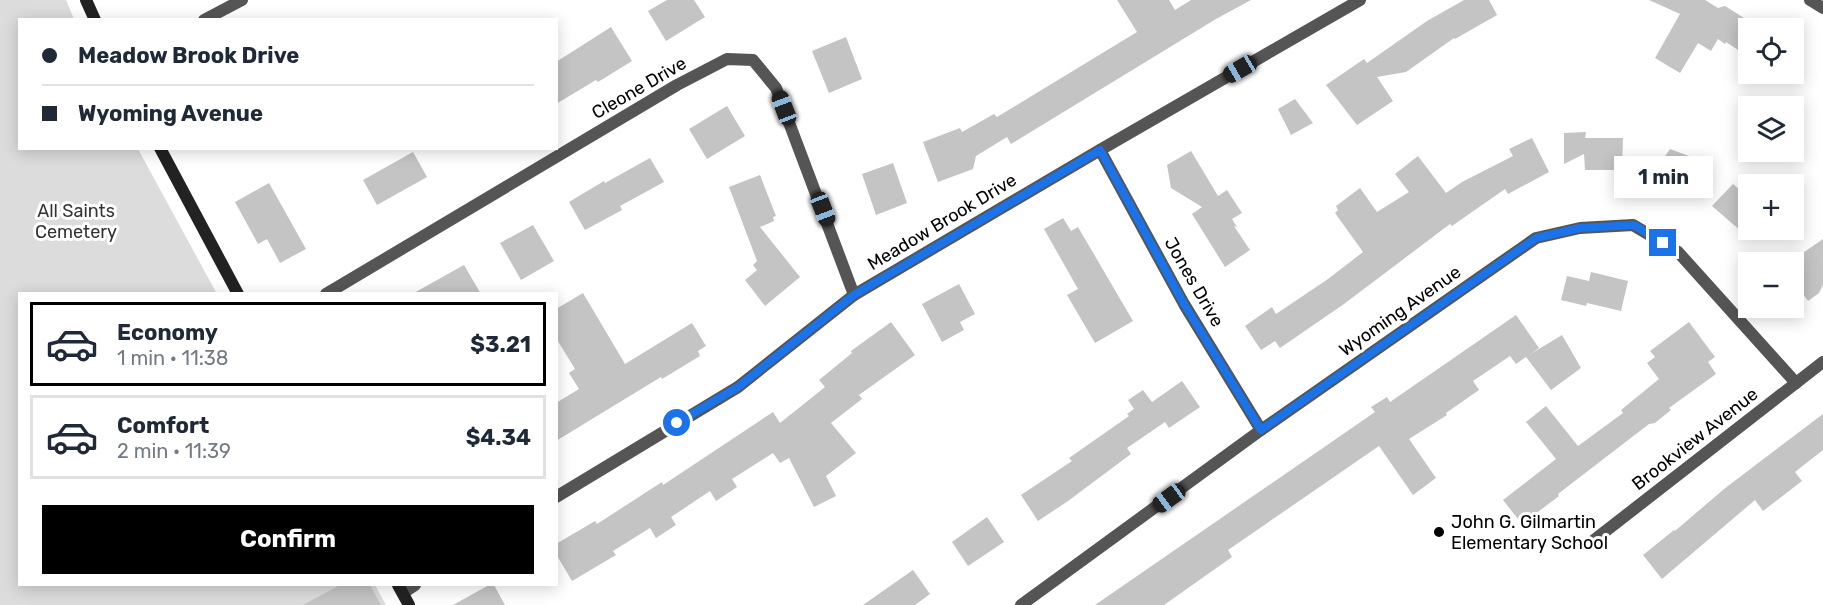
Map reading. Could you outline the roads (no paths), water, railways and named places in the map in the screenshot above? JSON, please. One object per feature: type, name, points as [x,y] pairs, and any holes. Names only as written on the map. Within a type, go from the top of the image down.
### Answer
[{"type":"main road","points":[[86,0],[93,18]]},
{"type":"main road","points":[[161,150],[237,292]]},
{"type":"main road","points":[[400,589],[410,605]]},
{"type":"street","points":[[208,18],[242,0]]},
{"type":"street","name":"Meadow Brook Drive","points":[[558,496],[738,387],[854,295],[1360,0]]},
{"type":"street","points":[[1810,0],[1823,8]]},
{"type":"street","name":"Cleone Drive","points":[[329,292],[677,85],[727,59],[753,60],[776,88],[854,295]]},
{"type":"street","name":"Jones Drive","points":[[1100,150],[1184,304],[1261,430]]},
{"type":"street","name":"Wyoming Avenue","points":[[1021,605],[1261,430],[1536,238],[1580,228],[1634,225],[1678,252],[1796,383]]},
{"type":"street","name":"Brookview Avenue","points":[[1589,544],[1823,362]]},
{"type":"place","name":"John G. Gilmartin Elementary School","points":[[1439,532]]},
{"type":"park label","name":"All Saints Cemetery","points":[[76,221]]}]
